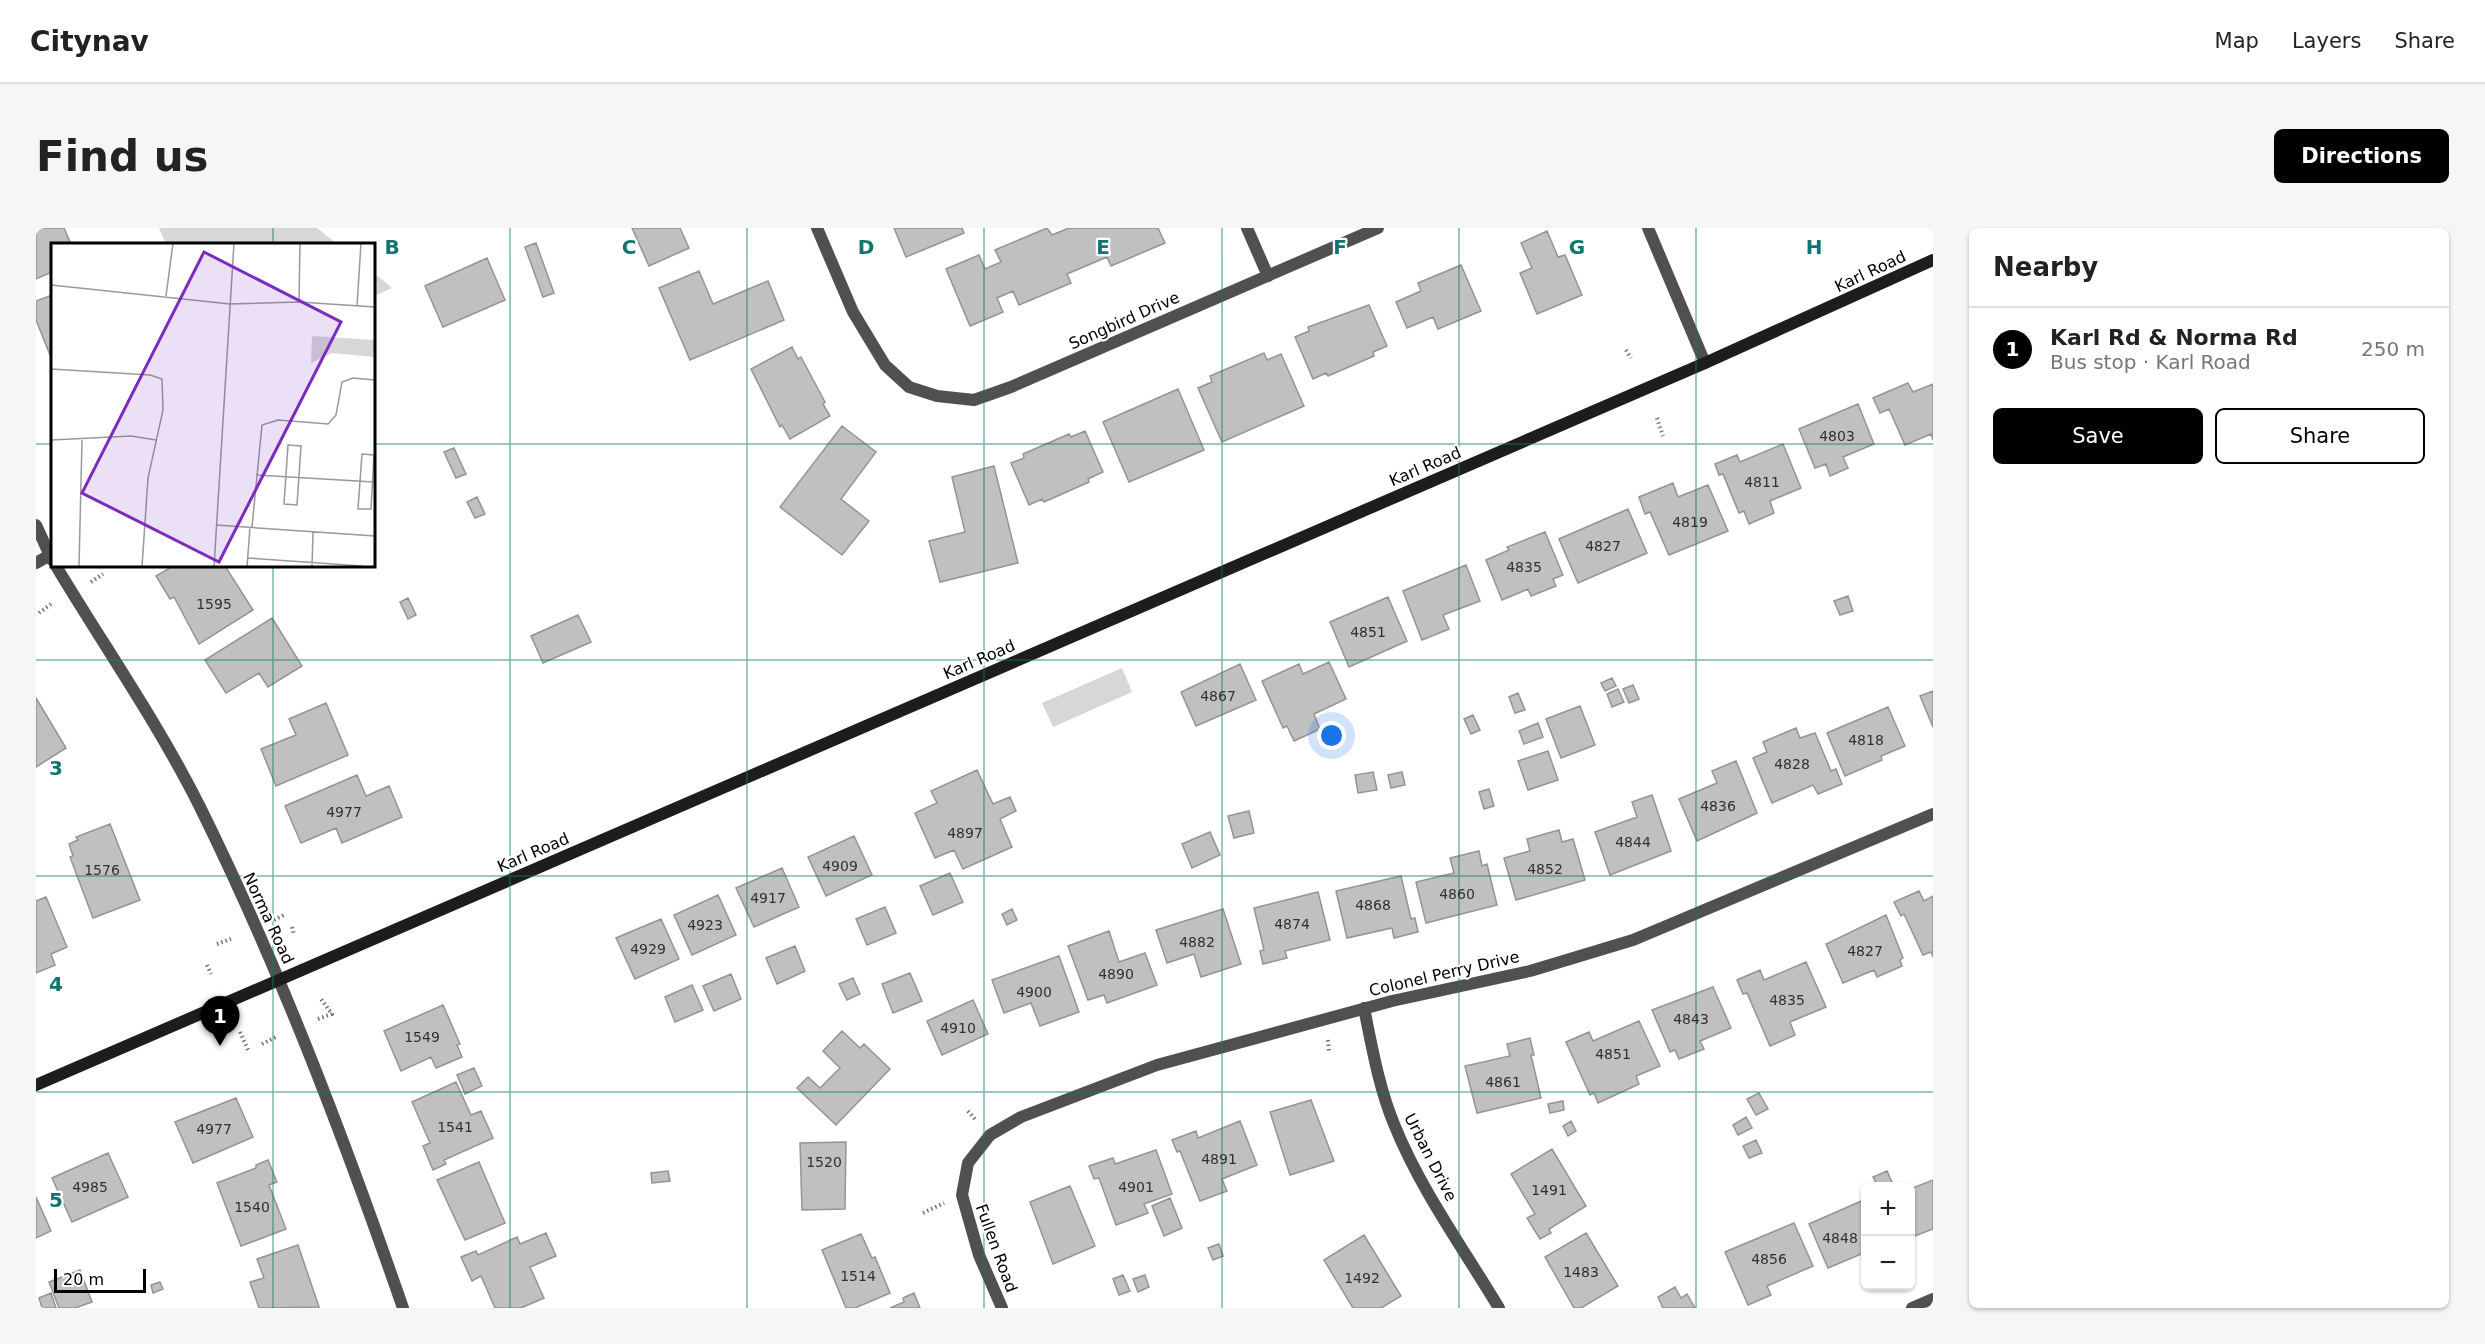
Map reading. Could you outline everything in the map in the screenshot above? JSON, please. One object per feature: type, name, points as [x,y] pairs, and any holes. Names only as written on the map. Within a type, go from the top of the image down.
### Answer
[{"type":"main road","name":"Karl Road","points":[[36,1085],[1705,363],[1933,260]]},
{"type":"street","name":"Songbird Drive","points":[[817,228],[853,312],[885,365],[909,387],[937,396],[974,400],[1011,387],[1378,228]]},
{"type":"street","points":[[1247,228],[1268,276]]},
{"type":"street","points":[[1648,228],[1705,363]]},
{"type":"street","name":"Norma Road","points":[[36,525],[51,556]]},
{"type":"street","points":[[36,562],[51,560]]},
{"type":"street","name":"Norma Road","points":[[57,567],[166,745],[200,807],[279,980],[354,1165],[403,1308]]},
{"type":"street","name":"Colonel Perry Drive","points":[[968,1164],[990,1136],[1020,1117],[1157,1065],[1364,1008],[1530,971],[1633,940],[1933,814]]},
{"type":"street","name":"Urban Drive","points":[[1364,1008],[1376,1064],[1394,1124],[1419,1178],[1499,1308]]},
{"type":"street","name":"Fullen Road","points":[[968,1164],[962,1195],[964,1210],[979,1255],[1002,1308]]},
{"type":"street","points":[[1912,1308],[1933,1299]]},
{"type":"path","points":[[1626,350],[1631,358]]},
{"type":"path","points":[[1657,418],[1663,436]]},
{"type":"path","points":[[90,582],[103,574]]},
{"type":"path","points":[[39,613],[51,604]]},
{"type":"path","points":[[274,920],[286,914]]},
{"type":"path","points":[[292,927],[294,935]]},
{"type":"path","points":[[217,944],[231,939]]},
{"type":"path","points":[[207,965],[211,974]]},
{"type":"path","points":[[314,1020],[332,1014],[321,999]]},
{"type":"path","points":[[240,1032],[248,1050]]},
{"type":"path","points":[[262,1044],[278,1036]]},
{"type":"path","points":[[1328,1040],[1329,1052]]},
{"type":"shaded area","points":[[159,228],[317,228],[336,243],[166,243]]},
{"type":"shaded area","points":[[375,274],[392,288],[375,296]]},
{"type":"shaded area","points":[[1122,668],[1132,692],[1053,727],[1042,703]]},
{"type":"building","points":[[36,228],[64,228],[71,243],[51,243],[51,272],[36,279]]},
{"type":"building","points":[[632,228],[680,228],[689,248],[649,266]]},
{"type":"building","points":[[894,228],[962,228],[964,233],[906,257]]},
{"type":"building","points":[[1047,228],[1052,235],[1069,228],[1158,228],[1165,243],[1111,266],[1107,257],[1067,274],[1071,283],[1019,305],[1013,291],[997,298],[1003,312],[970,326],[946,269],[979,255],[985,269],[1001,262],[995,250]]},
{"type":"building","points":[[1547,231],[1558,257],[1565,255],[1582,295],[1537,314],[1520,273],[1532,268],[1521,243]]},
{"type":"building","points":[[536,243],[554,293],[543,297],[525,247]]},
{"type":"building","points":[[487,258],[505,300],[443,327],[425,286]]},
{"type":"building","points":[[1461,265],[1481,311],[1438,329],[1433,317],[1407,328],[1396,302],[1421,291],[1418,283]]},
{"type":"building","points":[[699,271],[713,304],[768,281],[784,320],[690,360],[659,288]]},
{"type":"building","points":[[51,295],[51,358],[36,320],[36,301]]},
{"type":"building","points":[[1369,305],[1387,346],[1373,352],[1374,356],[1328,376],[1326,373],[1313,379],[1295,337],[1309,331],[1308,327]]},
{"type":"building","points":[[792,347],[798,359],[801,357],[830,416],[790,439],[782,425],[780,427],[751,369]]},
{"type":"building","points":[[1264,353],[1267,360],[1281,354],[1304,406],[1222,442],[1198,388],[1212,382],[1210,376]]},
{"type":"building","points":[[1908,383],[1913,392],[1933,384],[1933,440],[1931,434],[1905,445],[1889,409],[1880,413],[1873,398]]},
{"type":"building","points":[[1178,389],[1204,450],[1129,482],[1103,422]]},
{"type":"building","points":[[1858,404],[1874,444],[1843,457],[1848,468],[1830,476],[1826,464],[1815,468],[1799,429]]},
{"type":"building","points":[[842,426],[876,452],[841,499],[869,521],[842,555],[780,507]]},
{"type":"building","points":[[1085,431],[1103,472],[1088,479],[1089,482],[1044,502],[1042,499],[1029,505],[1011,463],[1024,458],[1023,454],[1069,434],[1071,437]]},
{"type":"building","points":[[1783,444],[1801,488],[1770,501],[1774,513],[1749,524],[1744,511],[1739,513],[1723,474],[1719,475],[1715,464],[1737,455],[1740,462]]},
{"type":"building","points":[[454,448],[466,474],[456,478],[444,452]]},
{"type":"building","points":[[994,466],[1018,563],[940,582],[929,541],[965,532],[952,477]]},
{"type":"building","points":[[1673,483],[1678,497],[1708,485],[1728,531],[1669,555],[1650,512],[1645,514],[1639,497]]},
{"type":"building","points":[[477,497],[485,514],[475,518],[467,502]]},
{"type":"building","points":[[1628,509],[1647,553],[1578,583],[1559,539]]},
{"type":"building","points":[[1545,532],[1563,575],[1553,579],[1556,586],[1531,596],[1528,589],[1502,600],[1486,560],[1509,550],[1507,547]]},
{"type":"building","points":[[1466,565],[1480,601],[1443,615],[1449,629],[1422,640],[1403,591]]},
{"type":"building","points":[[171,567],[226,567],[253,610],[199,644],[174,597],[170,599],[156,576]]},
{"type":"building","points":[[1848,596],[1853,611],[1840,615],[1834,601]]},
{"type":"building","points":[[1388,597],[1407,641],[1349,667],[1330,622]]},
{"type":"building","points":[[408,598],[416,615],[408,619],[400,602]]},
{"type":"building","points":[[578,615],[591,642],[543,663],[531,636]]},
{"type":"building","points":[[272,618],[302,666],[268,687],[259,673],[226,693],[205,660]]},
{"type":"building","points":[[1329,662],[1346,699],[1314,714],[1320,729],[1294,741],[1287,726],[1283,728],[1262,681],[1299,664],[1303,674]]},
{"type":"building","points":[[1240,664],[1256,700],[1196,726],[1181,692]]},
{"type":"building","points":[[1612,678],[1616,686],[1605,691],[1601,683]]},
{"type":"building","points":[[1633,685],[1639,699],[1629,703],[1623,689]]},
{"type":"building","points":[[1618,689],[1624,702],[1612,707],[1607,694]]},
{"type":"building","points":[[1933,691],[1933,727],[1920,696]]},
{"type":"building","points":[[1518,693],[1525,710],[1515,713],[1509,697]]},
{"type":"building","points":[[36,698],[66,748],[36,767]]},
{"type":"building","points":[[326,703],[348,755],[276,786],[261,749],[296,735],[289,719]]},
{"type":"building","points":[[1580,706],[1595,745],[1561,758],[1546,719]]},
{"type":"building","points":[[1888,707],[1905,746],[1881,756],[1882,760],[1845,776],[1827,733]]},
{"type":"building","points":[[1473,715],[1480,730],[1471,734],[1464,719]]},
{"type":"building","points":[[1538,723],[1543,737],[1524,744],[1519,731]]},
{"type":"building","points":[[1796,728],[1800,738],[1815,733],[1831,771],[1836,769],[1842,784],[1818,794],[1813,785],[1772,803],[1753,758],[1767,752],[1763,742]]},
{"type":"building","points":[[1548,751],[1558,780],[1528,790],[1518,761]]},
{"type":"building","points":[[1736,761],[1757,813],[1697,841],[1679,799],[1717,783],[1712,771]]},
{"type":"building","points":[[977,770],[993,804],[1010,797],[1016,811],[1000,819],[1012,847],[963,869],[954,850],[935,858],[915,813],[937,803],[931,791]]},
{"type":"building","points":[[1373,772],[1377,790],[1358,793],[1355,775]]},
{"type":"building","points":[[1402,772],[1405,785],[1391,788],[1388,775]]},
{"type":"building","points":[[357,775],[366,796],[389,786],[402,817],[342,843],[336,828],[301,843],[285,806]]},
{"type":"building","points":[[1489,789],[1494,806],[1484,809],[1479,792]]},
{"type":"building","points":[[1652,795],[1671,851],[1610,875],[1595,832],[1637,817],[1632,802]]},
{"type":"building","points":[[1249,811],[1254,833],[1234,838],[1228,816]]},
{"type":"building","points":[[110,824],[140,900],[93,918],[70,857],[73,856],[69,844],[78,840],[76,837]]},
{"type":"building","points":[[1559,830],[1562,842],[1573,839],[1585,880],[1516,900],[1504,858],[1530,851],[1527,839]]},
{"type":"building","points":[[1210,832],[1220,855],[1192,868],[1182,844]]},
{"type":"building","points":[[854,836],[872,875],[826,896],[808,857]]},
{"type":"building","points":[[1479,851],[1482,866],[1487,864],[1497,905],[1426,923],[1416,882],[1454,873],[1450,858]]},
{"type":"building","points":[[782,868],[799,907],[754,927],[736,888]]},
{"type":"building","points":[[950,873],[963,902],[933,915],[920,886]]},
{"type":"building","points":[[1401,876],[1411,919],[1415,918],[1418,932],[1394,938],[1392,928],[1347,938],[1336,891]]},
{"type":"building","points":[[1919,891],[1924,901],[1933,896],[1933,957],[1931,952],[1923,955],[1904,914],[1901,916],[1894,902]]},
{"type":"building","points":[[1318,892],[1330,940],[1285,951],[1287,958],[1263,964],[1260,951],[1264,950],[1254,908]]},
{"type":"building","points":[[718,895],[736,935],[692,955],[674,915]]},
{"type":"building","points":[[46,897],[67,947],[51,954],[55,965],[36,973],[36,901]]},
{"type":"building","points":[[885,907],[896,933],[867,945],[856,919]]},
{"type":"building","points":[[1012,909],[1017,920],[1007,925],[1002,914]]},
{"type":"building","points":[[1223,909],[1241,964],[1201,977],[1194,954],[1167,963],[1156,930]]},
{"type":"building","points":[[1886,915],[1903,958],[1900,960],[1902,966],[1877,977],[1874,970],[1843,983],[1826,944]]},
{"type":"building","points":[[661,919],[679,959],[635,979],[616,938]]},
{"type":"building","points":[[1109,931],[1119,962],[1145,953],[1157,985],[1107,1003],[1104,995],[1088,1000],[1068,946]]},
{"type":"building","points":[[795,946],[805,971],[777,984],[766,958]]},
{"type":"building","points":[[1059,956],[1079,1012],[1040,1026],[1031,1003],[1004,1013],[992,980]]},
{"type":"building","points":[[1806,962],[1826,1007],[1790,1022],[1795,1035],[1770,1046],[1747,993],[1743,994],[1737,980],[1760,970],[1764,980]]},
{"type":"building","points":[[910,973],[922,1001],[893,1013],[882,984]]},
{"type":"building","points":[[731,974],[741,999],[714,1011],[703,986]]},
{"type":"building","points":[[853,978],[860,994],[847,1000],[839,984]]},
{"type":"building","points":[[692,985],[703,1010],[675,1022],[665,997]]},
{"type":"building","points":[[1713,987],[1731,1028],[1700,1041],[1704,1049],[1679,1059],[1675,1050],[1670,1052],[1652,1010]]},
{"type":"building","points":[[973,1000],[988,1034],[942,1055],[927,1021]]},
{"type":"building","points":[[443,1005],[460,1044],[457,1045],[462,1057],[436,1068],[431,1057],[401,1071],[384,1031]]},
{"type":"building","points":[[1639,1021],[1660,1066],[1636,1076],[1639,1084],[1598,1103],[1594,1093],[1590,1095],[1566,1042],[1589,1032],[1593,1041]]},
{"type":"building","points":[[842,1031],[860,1048],[864,1044],[890,1069],[836,1125],[797,1088],[808,1077],[820,1088],[840,1068],[823,1051]]},
{"type":"building","points":[[1530,1038],[1534,1055],[1531,1055],[1541,1098],[1477,1113],[1465,1066],[1510,1056],[1507,1044]]},
{"type":"building","points":[[474,1068],[482,1086],[465,1094],[457,1075]]},
{"type":"building","points":[[456,1082],[471,1115],[481,1111],[493,1138],[444,1160],[446,1164],[433,1170],[423,1146],[430,1143],[412,1102]]},
{"type":"building","points":[[1759,1093],[1768,1109],[1756,1115],[1747,1099]]},
{"type":"building","points":[[236,1098],[253,1137],[193,1163],[175,1122]]},
{"type":"building","points":[[1311,1100],[1334,1161],[1290,1175],[1270,1112]]},
{"type":"building","points":[[1563,1101],[1564,1110],[1550,1113],[1548,1104]]},
{"type":"building","points":[[1746,1117],[1752,1128],[1738,1135],[1733,1125]]},
{"type":"building","points":[[1240,1121],[1257,1165],[1222,1179],[1227,1191],[1200,1201],[1180,1151],[1177,1152],[1172,1140],[1196,1131],[1198,1138]]},
{"type":"building","points":[[1571,1121],[1576,1131],[1568,1136],[1563,1126]]},
{"type":"building","points":[[1756,1140],[1762,1153],[1749,1158],[1743,1146]]},
{"type":"building","points":[[846,1142],[845,1209],[802,1210],[800,1143]]},
{"type":"building","points":[[1552,1149],[1586,1206],[1549,1229],[1551,1233],[1540,1239],[1527,1218],[1535,1214],[1511,1174]]},
{"type":"building","points":[[1156,1150],[1172,1194],[1144,1204],[1148,1213],[1116,1225],[1099,1178],[1094,1179],[1089,1166],[1113,1158],[1115,1164]]},
{"type":"building","points":[[108,1153],[128,1197],[72,1222],[52,1178]]},
{"type":"building","points":[[268,1160],[277,1182],[269,1185],[286,1229],[241,1246],[217,1183],[256,1168],[256,1165]]},
{"type":"building","points":[[479,1162],[505,1223],[465,1240],[437,1180]]},
{"type":"building","points":[[668,1171],[670,1181],[652,1183],[651,1173]]},
{"type":"building","points":[[1887,1171],[1892,1182],[1876,1182],[1873,1177]]},
{"type":"building","points":[[1933,1180],[1933,1229],[1915,1236],[1915,1236],[1915,1187]]},
{"type":"building","points":[[1070,1186],[1095,1246],[1053,1264],[1030,1202]]},
{"type":"building","points":[[36,1197],[51,1231],[36,1238]]},
{"type":"building","points":[[1170,1198],[1182,1228],[1164,1236],[1152,1206]]},
{"type":"building","points":[[1861,1201],[1861,1254],[1828,1268],[1809,1224]]},
{"type":"building","points":[[1794,1223],[1813,1266],[1767,1286],[1771,1295],[1748,1305],[1725,1252]]},
{"type":"building","points":[[546,1233],[556,1256],[530,1267],[544,1298],[521,1308],[495,1308],[481,1276],[472,1281],[461,1257],[476,1251],[478,1255],[517,1237],[520,1244]]},
{"type":"building","points":[[1586,1233],[1618,1286],[1581,1308],[1574,1308],[1545,1257]]},
{"type":"building","points":[[861,1234],[872,1258],[875,1257],[890,1293],[855,1308],[846,1308],[822,1250]]},
{"type":"building","points":[[1364,1235],[1401,1296],[1381,1308],[1353,1308],[1324,1260]]},
{"type":"building","points":[[1219,1244],[1223,1256],[1213,1260],[1208,1248]]},
{"type":"building","points":[[298,1245],[319,1307],[259,1308],[250,1282],[264,1278],[257,1259]]},
{"type":"building","points":[[80,1270],[92,1302],[75,1308],[59,1308],[49,1282]]},
{"type":"building","points":[[1123,1275],[1130,1291],[1119,1295],[1113,1279]]},
{"type":"building","points":[[1145,1275],[1149,1287],[1138,1292],[1133,1279]]},
{"type":"building","points":[[160,1282],[163,1289],[153,1293],[151,1285]]},
{"type":"building","points":[[1675,1287],[1681,1298],[1687,1294],[1695,1308],[1663,1308],[1658,1297]]},
{"type":"building","points":[[51,1293],[56,1308],[42,1308],[39,1298]]},
{"type":"building","points":[[914,1293],[920,1308],[890,1308],[904,1302],[903,1298]]},
{"type":"place","name":"Karl Rd & Norma Rd","points":[[220,1046]]}]
